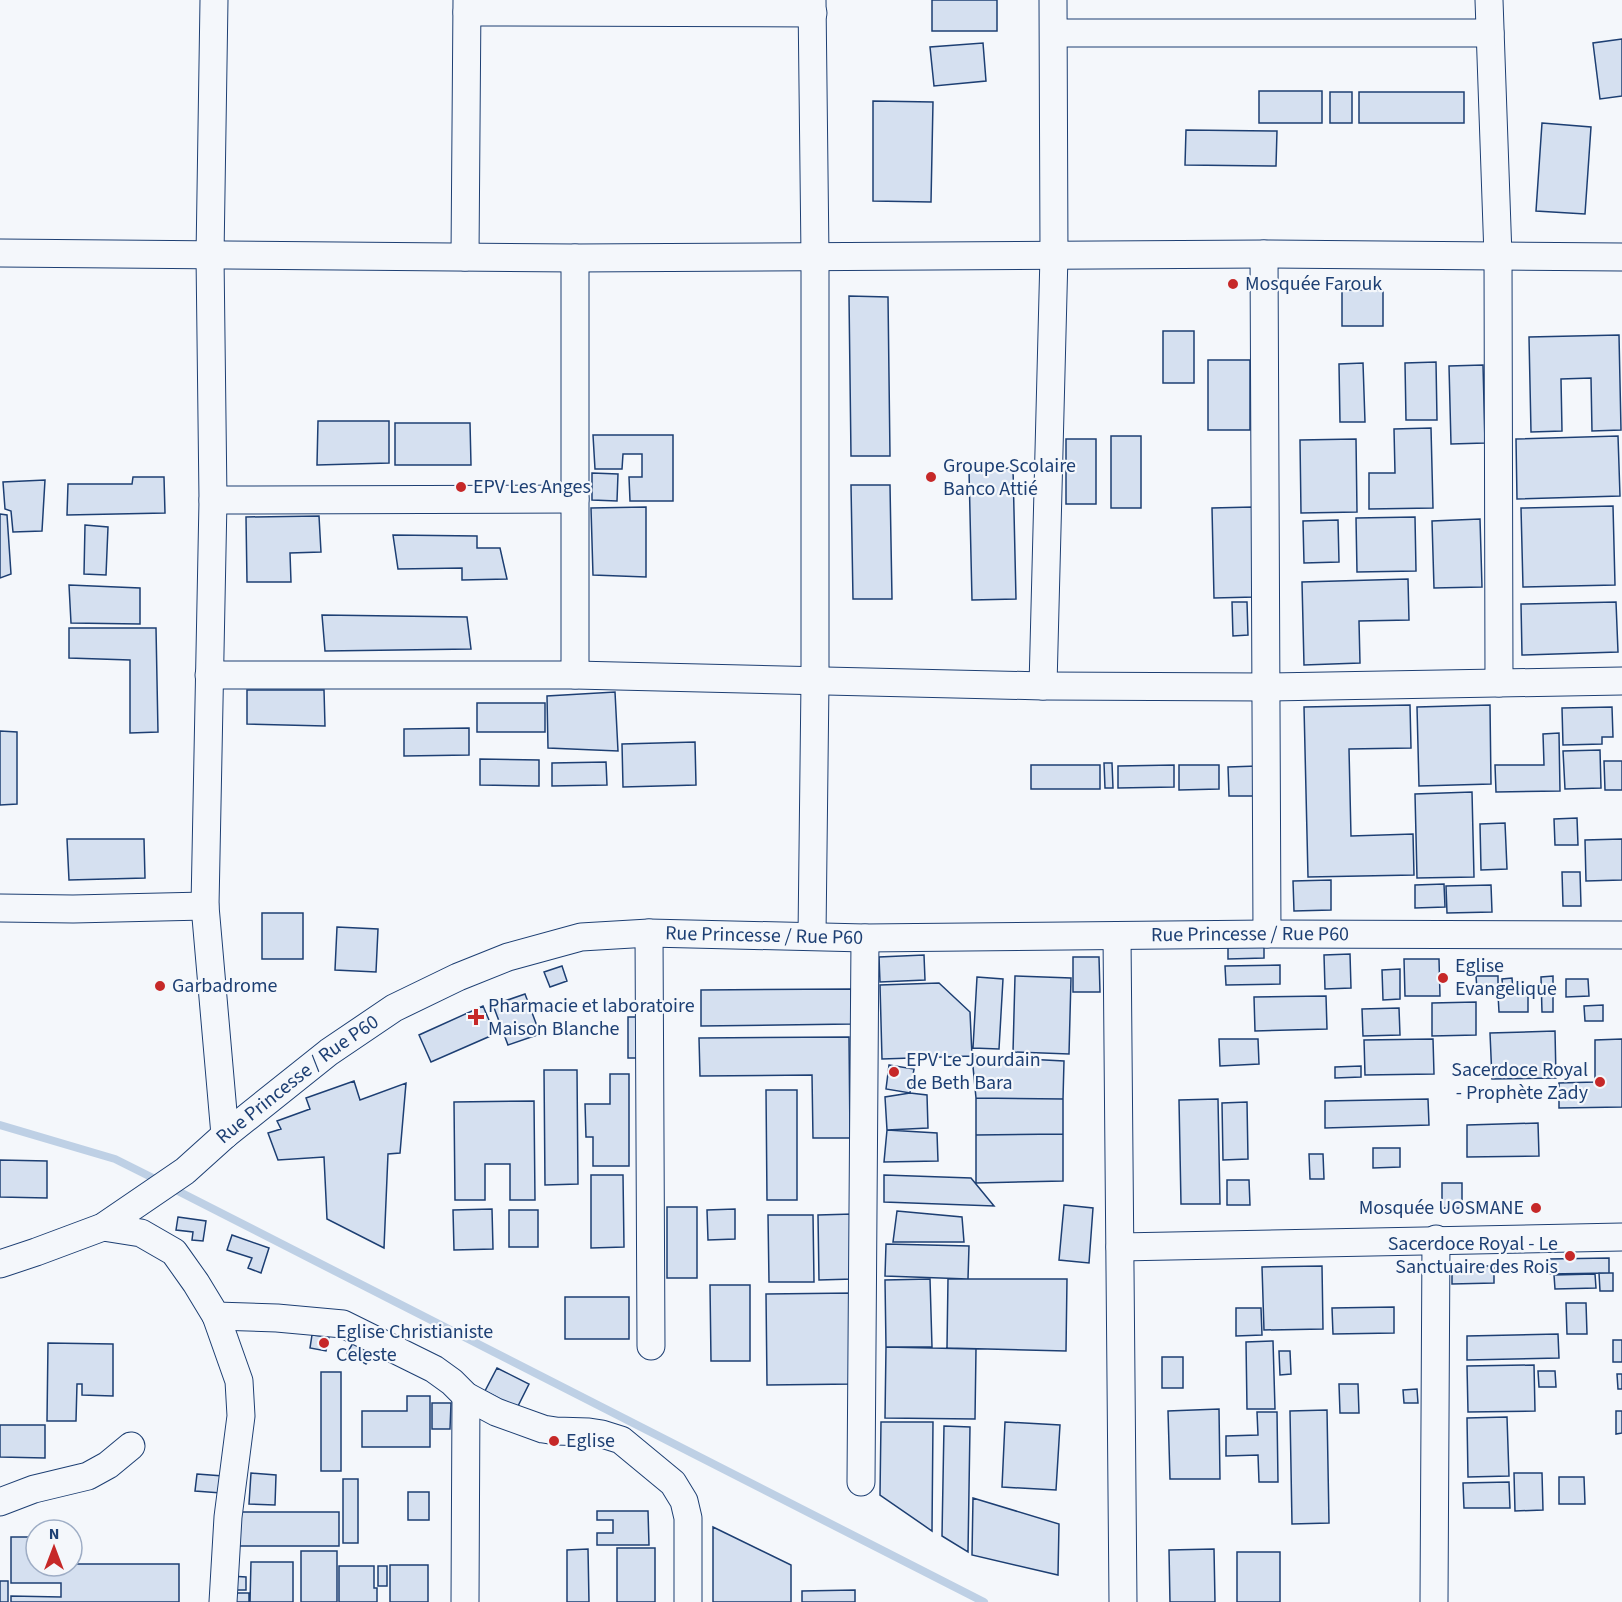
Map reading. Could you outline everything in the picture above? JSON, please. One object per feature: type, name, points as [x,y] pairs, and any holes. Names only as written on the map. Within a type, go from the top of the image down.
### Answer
[{"type":"street","points":[[214,0],[210,256],[213,500],[206,906],[225,1135]]},
{"type":"street","points":[[1043,686],[1054,255],[1053,0]]},
{"type":"street","points":[[1489,0],[1498,256],[1499,683]]},
{"type":"street","points":[[465,256],[467,6],[812,7],[815,256],[815,681],[812,936]]},
{"type":"street","points":[[1053,33],[1490,33]]},
{"type":"street","points":[[0,253],[575,258],[1264,254],[1622,257]]},
{"type":"street","points":[[1264,254],[1264,687],[1267,934]]},
{"type":"street","points":[[575,258],[575,675]]},
{"type":"street","points":[[213,500],[575,499]]},
{"type":"street","points":[[210,675],[575,675],[1043,686],[1264,687],[1622,681]]},
{"type":"street","points":[[0,908],[206,906]]},
{"type":"street","points":[[649,933],[651,1346]]},
{"type":"street","name":"Rue Princesse / Rue P60","points":[[0,1264],[103,1227],[185,1172],[225,1135],[338,1046],[394,1008],[458,977],[508,957],[581,937],[649,933],[865,938],[1267,934],[1622,935]]},
{"type":"street","points":[[1117,936],[1123,1602]]},
{"type":"street","points":[[861,1482],[865,938]]},
{"type":"street","points":[[103,1227],[141,1233],[174,1252],[216,1316],[239,1381],[241,1416],[228,1517],[224,1602]]},
{"type":"street","points":[[1120,1247],[1622,1237]]},
{"type":"street","points":[[1434,1602],[1436,1239]]},
{"type":"street","points":[[216,1316],[277,1318],[344,1324],[434,1369],[466,1396],[496,1412],[530,1425],[556,1431],[602,1434],[621,1440],[674,1484],[684,1501],[688,1518],[688,1602]]},
{"type":"street","points":[[465,1602],[466,1396]]},
{"type":"street","points":[[0,1502],[34,1489],[88,1476],[131,1446]]},
{"type":"building","points":[[932,0],[997,0],[997,31],[932,31]]},
{"type":"building","points":[[1622,39],[1622,96],[1600,99],[1593,43]]},
{"type":"building","points":[[983,43],[986,81],[934,86],[930,47]]},
{"type":"building","points":[[1259,91],[1322,91],[1322,123],[1259,123]]},
{"type":"building","points":[[1330,92],[1352,92],[1352,123],[1330,123]]},
{"type":"building","points":[[1359,92],[1464,92],[1464,123],[1359,123]]},
{"type":"building","points":[[873,101],[933,102],[931,202],[873,201]]},
{"type":"building","points":[[1542,123],[1591,127],[1585,214],[1536,211]]},
{"type":"building","points":[[1186,130],[1277,131],[1276,166],[1185,165]]},
{"type":"building","points":[[1342,290],[1383,290],[1383,326],[1342,326]]},
{"type":"building","points":[[849,296],[888,297],[890,456],[851,456]]},
{"type":"building","points":[[1163,331],[1194,331],[1194,383],[1163,383]]},
{"type":"building","points":[[1619,335],[1621,430],[1592,431],[1591,378],[1561,379],[1562,431],[1531,432],[1529,337]]},
{"type":"building","points":[[1208,360],[1250,360],[1250,430],[1208,430]]},
{"type":"building","points":[[1436,362],[1437,420],[1406,420],[1405,363]]},
{"type":"building","points":[[1363,363],[1365,422],[1340,422],[1339,364]]},
{"type":"building","points":[[1483,365],[1485,443],[1451,444],[1449,366]]},
{"type":"building","points":[[318,421],[389,421],[389,463],[317,465]]},
{"type":"building","points":[[395,423],[470,423],[471,465],[395,465]]},
{"type":"building","points":[[1431,428],[1433,508],[1369,509],[1369,473],[1395,473],[1394,429]]},
{"type":"building","points":[[593,435],[673,435],[673,501],[630,501],[629,477],[642,477],[642,454],[623,454],[622,469],[595,469]]},
{"type":"building","points":[[1111,436],[1141,436],[1141,508],[1111,508]]},
{"type":"building","points":[[1618,436],[1620,496],[1517,499],[1516,439]]},
{"type":"building","points":[[1066,439],[1096,439],[1096,504],[1066,504]]},
{"type":"building","points":[[1356,439],[1357,512],[1301,513],[1300,440]]},
{"type":"building","points":[[1013,468],[1016,599],[972,600],[969,470]]},
{"type":"building","points":[[592,473],[618,474],[617,501],[592,500]]},
{"type":"building","points":[[133,477],[164,477],[165,513],[67,515],[68,484],[132,484]]},
{"type":"building","points":[[45,480],[42,531],[13,532],[11,511],[5,509],[3,482]]},
{"type":"building","points":[[851,485],[890,485],[892,599],[853,599]]},
{"type":"building","points":[[1613,506],[1615,585],[1523,587],[1521,508]]},
{"type":"building","points":[[646,507],[646,577],[593,575],[591,508]]},
{"type":"building","points":[[1253,507],[1255,597],[1214,598],[1212,508]]},
{"type":"building","points":[[0,514],[7,515],[11,574],[0,578]]},
{"type":"building","points":[[319,516],[321,552],[290,553],[291,582],[247,582],[246,517]]},
{"type":"building","points":[[1415,517],[1416,571],[1357,572],[1356,518]]},
{"type":"building","points":[[1480,519],[1482,587],[1434,588],[1432,521]]},
{"type":"building","points":[[1338,520],[1339,562],[1304,563],[1303,521]]},
{"type":"building","points":[[85,525],[108,527],[106,575],[84,574]]},
{"type":"building","points":[[393,535],[477,536],[477,548],[500,548],[507,579],[462,580],[462,568],[398,569]]},
{"type":"building","points":[[1408,579],[1409,620],[1359,621],[1360,663],[1304,665],[1302,582]]},
{"type":"building","points":[[69,585],[140,588],[140,624],[71,623]]},
{"type":"building","points":[[1232,602],[1247,602],[1248,635],[1233,636]]},
{"type":"building","points":[[1616,602],[1618,652],[1522,655],[1521,604]]},
{"type":"building","points":[[322,615],[467,617],[471,649],[325,651]]},
{"type":"building","points":[[69,628],[156,628],[158,732],[130,733],[130,660],[69,658]]},
{"type":"building","points":[[247,690],[324,690],[325,726],[247,724]]},
{"type":"building","points":[[615,692],[618,751],[548,748],[547,696]]},
{"type":"building","points":[[477,703],[545,703],[545,732],[477,732]]},
{"type":"building","points":[[1410,705],[1411,748],[1349,749],[1351,836],[1413,834],[1414,875],[1308,877],[1304,707]]},
{"type":"building","points":[[1490,705],[1491,784],[1419,786],[1417,707]]},
{"type":"building","points":[[1612,707],[1613,737],[1602,737],[1602,744],[1563,745],[1562,708]]},
{"type":"building","points":[[469,728],[469,755],[404,756],[404,729]]},
{"type":"building","points":[[0,731],[17,732],[17,804],[0,805]]},
{"type":"building","points":[[1559,733],[1560,791],[1496,792],[1495,765],[1544,765],[1543,734]]},
{"type":"building","points":[[695,742],[696,785],[623,787],[622,744]]},
{"type":"building","points":[[1600,750],[1601,788],[1565,789],[1563,751]]},
{"type":"building","points":[[480,759],[539,760],[539,786],[480,785]]},
{"type":"building","points":[[1604,761],[1622,761],[1622,790],[1605,790]]},
{"type":"building","points":[[606,762],[607,785],[552,786],[552,763]]},
{"type":"building","points":[[1104,763],[1112,763],[1113,788],[1105,788]]},
{"type":"building","points":[[1031,765],[1100,765],[1100,789],[1031,789]]},
{"type":"building","points":[[1174,765],[1174,787],[1118,788],[1118,766]]},
{"type":"building","points":[[1179,765],[1219,765],[1219,789],[1179,790]]},
{"type":"building","points":[[1257,766],[1258,796],[1229,796],[1228,767]]},
{"type":"building","points":[[1472,792],[1474,877],[1417,878],[1415,794]]},
{"type":"building","points":[[1577,818],[1578,845],[1555,845],[1554,819]]},
{"type":"building","points":[[1505,823],[1507,869],[1481,870],[1480,824]]},
{"type":"building","points":[[67,839],[144,839],[145,878],[69,880]]},
{"type":"building","points":[[1622,839],[1622,880],[1586,881],[1585,840]]},
{"type":"building","points":[[1562,872],[1580,872],[1581,906],[1563,906]]},
{"type":"building","points":[[1331,880],[1331,910],[1294,911],[1293,881]]},
{"type":"building","points":[[1444,884],[1445,907],[1415,908],[1415,885]]},
{"type":"building","points":[[1491,885],[1492,912],[1447,913],[1446,886]]},
{"type":"building","points":[[262,913],[303,913],[303,959],[262,959]]},
{"type":"building","points":[[337,927],[378,929],[376,972],[335,970]]},
{"type":"building","points":[[1264,940],[1264,958],[1228,959],[1228,941]]},
{"type":"building","points":[[1350,954],[1351,988],[1325,989],[1324,955]]},
{"type":"building","points":[[924,955],[925,980],[880,982],[879,957]]},
{"type":"building","points":[[1073,957],[1099,957],[1100,992],[1073,992]]},
{"type":"building","points":[[1404,959],[1439,959],[1440,996],[1405,996]]},
{"type":"building","points":[[1280,965],[1280,984],[1226,985],[1225,966]]},
{"type":"building","points":[[562,966],[567,981],[550,987],[544,972]]},
{"type":"building","points":[[1400,969],[1400,999],[1383,1000],[1382,970]]},
{"type":"building","points":[[1015,976],[1071,978],[1069,1054],[1013,1052]]},
{"type":"building","points":[[1476,976],[1498,976],[1498,989],[1477,989]]},
{"type":"building","points":[[1553,976],[1553,1012],[1542,1012],[1541,977]]},
{"type":"building","points":[[977,977],[1003,979],[999,1049],[973,1048]]},
{"type":"building","points":[[1512,978],[1513,990],[1503,990],[1502,979]]},
{"type":"building","points":[[1566,979],[1588,979],[1589,996],[1566,997]]},
{"type":"building","points":[[939,983],[970,1012],[972,1056],[882,1059],[880,985]]},
{"type":"building","points":[[851,989],[851,1024],[701,1026],[701,990]]},
{"type":"building","points":[[525,994],[540,1034],[508,1045],[493,1005]]},
{"type":"building","points":[[1498,994],[1528,994],[1528,1012],[1499,1012]]},
{"type":"building","points":[[1326,996],[1327,1029],[1255,1031],[1254,997]]},
{"type":"building","points":[[1476,1002],[1476,1035],[1432,1036],[1432,1003]]},
{"type":"building","points":[[1603,1005],[1603,1021],[1585,1021],[1584,1006]]},
{"type":"building","points":[[483,1006],[495,1034],[431,1062],[419,1035]]},
{"type":"building","points":[[1399,1008],[1400,1035],[1363,1036],[1362,1009]]},
{"type":"building","points":[[628,1017],[638,1017],[638,1058],[628,1058]]},
{"type":"building","points":[[1555,1031],[1556,1078],[1492,1079],[1490,1033]]},
{"type":"building","points":[[849,1037],[850,1138],[813,1138],[812,1075],[700,1076],[699,1038]]},
{"type":"building","points":[[1219,1039],[1258,1039],[1259,1064],[1220,1066]]},
{"type":"building","points":[[1433,1039],[1434,1074],[1365,1075],[1364,1040]]},
{"type":"building","points":[[1622,1039],[1622,1107],[1559,1108],[1559,1083],[1595,1082],[1595,1040]]},
{"type":"building","points":[[972,1056],[1064,1061],[1063,1099],[976,1098]]},
{"type":"building","points":[[889,1065],[914,1069],[910,1093],[886,1089]]},
{"type":"building","points":[[1361,1066],[1361,1077],[1335,1078],[1335,1067]]},
{"type":"building","points":[[544,1070],[577,1070],[578,1184],[545,1185]]},
{"type":"building","points":[[610,1074],[629,1074],[629,1166],[593,1166],[593,1137],[586,1137],[585,1104],[610,1104]]},
{"type":"building","points":[[354,1081],[360,1100],[406,1083],[400,1153],[388,1154],[384,1248],[327,1219],[324,1157],[278,1160],[268,1133],[281,1129],[277,1121],[310,1109],[306,1098]]},
{"type":"building","points":[[766,1090],[797,1090],[797,1200],[767,1200]]},
{"type":"building","points":[[910,1093],[927,1095],[928,1128],[887,1130],[885,1097]]},
{"type":"building","points":[[976,1098],[1063,1099],[1063,1134],[976,1135]]},
{"type":"building","points":[[1218,1099],[1220,1204],[1181,1204],[1179,1100]]},
{"type":"building","points":[[1428,1099],[1429,1125],[1325,1128],[1325,1101]]},
{"type":"building","points":[[534,1101],[535,1200],[510,1200],[510,1164],[485,1164],[485,1200],[455,1200],[454,1102]]},
{"type":"building","points":[[1247,1102],[1248,1159],[1223,1160],[1222,1103]]},
{"type":"building","points":[[1538,1123],[1539,1156],[1467,1157],[1467,1125]]},
{"type":"building","points":[[887,1130],[937,1133],[938,1161],[884,1162]]},
{"type":"building","points":[[1063,1134],[1063,1181],[976,1183],[976,1135]]},
{"type":"building","points":[[1373,1148],[1400,1148],[1400,1167],[1373,1168]]},
{"type":"building","points":[[1309,1154],[1323,1154],[1324,1179],[1310,1179]]},
{"type":"building","points":[[0,1160],[47,1161],[47,1198],[0,1197]]},
{"type":"building","points":[[591,1175],[623,1175],[624,1247],[591,1248]]},
{"type":"building","points":[[884,1175],[971,1178],[994,1206],[884,1202]]},
{"type":"building","points":[[1227,1180],[1249,1180],[1250,1205],[1227,1205]]},
{"type":"building","points":[[1442,1183],[1462,1183],[1462,1208],[1442,1208]]},
{"type":"building","points":[[1064,1205],[1093,1208],[1089,1263],[1059,1260]]},
{"type":"building","points":[[667,1207],[697,1207],[697,1278],[667,1278]]},
{"type":"building","points":[[492,1209],[493,1249],[454,1250],[453,1210]]},
{"type":"building","points":[[735,1209],[735,1239],[708,1240],[707,1210]]},
{"type":"building","points":[[509,1210],[538,1210],[538,1247],[509,1247]]},
{"type":"building","points":[[897,1211],[962,1217],[964,1242],[893,1242]]},
{"type":"building","points":[[853,1214],[853,1279],[819,1280],[818,1215]]},
{"type":"building","points":[[768,1215],[813,1215],[814,1282],[769,1282]]},
{"type":"building","points":[[178,1217],[206,1221],[203,1241],[192,1240],[193,1232],[176,1230]]},
{"type":"building","points":[[232,1235],[269,1248],[261,1273],[248,1268],[252,1258],[227,1250]]},
{"type":"building","points":[[886,1244],[969,1246],[968,1279],[885,1276]]},
{"type":"building","points":[[1609,1258],[1609,1273],[1549,1274],[1549,1259]]},
{"type":"building","points":[[1322,1266],[1323,1329],[1264,1330],[1262,1267]]},
{"type":"building","points":[[1452,1266],[1494,1266],[1494,1283],[1452,1284]]},
{"type":"building","points":[[1599,1273],[1613,1273],[1613,1291],[1600,1291]]},
{"type":"building","points":[[1595,1274],[1596,1288],[1555,1289],[1554,1275]]},
{"type":"building","points":[[930,1279],[932,1347],[886,1347],[885,1280]]},
{"type":"building","points":[[948,1279],[1067,1279],[1066,1351],[947,1348]]},
{"type":"building","points":[[710,1285],[750,1285],[750,1361],[711,1361]]},
{"type":"building","points":[[854,1293],[854,1384],[767,1385],[766,1294]]},
{"type":"building","points":[[565,1297],[629,1297],[629,1339],[565,1339]]},
{"type":"building","points":[[1566,1303],[1586,1303],[1587,1334],[1567,1334]]},
{"type":"building","points":[[1394,1307],[1394,1333],[1333,1334],[1332,1308]]},
{"type":"building","points":[[1236,1308],[1261,1308],[1262,1335],[1236,1336]]},
{"type":"building","points":[[1558,1334],[1559,1358],[1467,1360],[1467,1336]]},
{"type":"building","points":[[312,1335],[329,1337],[326,1351],[310,1348]]},
{"type":"building","points":[[1613,1340],[1622,1340],[1622,1362],[1613,1362]]},
{"type":"building","points":[[1273,1341],[1275,1409],[1247,1409],[1246,1342]]},
{"type":"building","points":[[48,1343],[113,1344],[113,1396],[82,1395],[82,1384],[77,1384],[76,1421],[47,1421]]},
{"type":"building","points":[[353,1343],[372,1354],[366,1364],[347,1353]]},
{"type":"building","points":[[886,1347],[976,1349],[975,1419],[885,1418]]},
{"type":"building","points":[[1279,1351],[1290,1351],[1291,1374],[1280,1375]]},
{"type":"building","points":[[1162,1357],[1183,1357],[1183,1388],[1162,1388]]},
{"type":"building","points":[[1534,1365],[1535,1411],[1468,1412],[1467,1366]]},
{"type":"building","points":[[497,1368],[529,1384],[517,1408],[485,1391]]},
{"type":"building","points":[[1538,1371],[1555,1371],[1556,1387],[1539,1387]]},
{"type":"building","points":[[321,1372],[341,1372],[341,1471],[321,1471]]},
{"type":"building","points":[[1617,1374],[1622,1374],[1622,1389],[1618,1389]]},
{"type":"building","points":[[1339,1384],[1358,1384],[1359,1413],[1340,1413]]},
{"type":"building","points":[[1417,1389],[1418,1403],[1404,1403],[1403,1390]]},
{"type":"building","points":[[407,1396],[430,1396],[430,1447],[362,1447],[362,1411],[407,1411]]},
{"type":"building","points":[[432,1403],[451,1403],[450,1429],[432,1429]]},
{"type":"building","points":[[1219,1409],[1220,1479],[1170,1479],[1168,1411]]},
{"type":"building","points":[[1327,1410],[1329,1523],[1292,1524],[1290,1411]]},
{"type":"building","points":[[1616,1411],[1622,1411],[1622,1433],[1616,1434]]},
{"type":"building","points":[[1257,1412],[1277,1412],[1278,1482],[1259,1482],[1258,1455],[1226,1456],[1226,1436],[1258,1435]]},
{"type":"building","points":[[1507,1417],[1509,1476],[1468,1477],[1467,1418]]},
{"type":"building","points":[[881,1422],[933,1422],[932,1531],[880,1495]]},
{"type":"building","points":[[1005,1422],[1060,1425],[1056,1490],[1002,1487]]},
{"type":"building","points":[[0,1425],[45,1425],[45,1458],[0,1457]]},
{"type":"building","points":[[944,1426],[970,1427],[968,1552],[942,1536]]},
{"type":"building","points":[[251,1473],[276,1475],[275,1505],[249,1504]]},
{"type":"building","points":[[1514,1473],[1542,1473],[1543,1510],[1515,1511]]},
{"type":"building","points":[[197,1474],[223,1476],[221,1493],[195,1491]]},
{"type":"building","points":[[1559,1477],[1584,1477],[1585,1504],[1559,1504]]},
{"type":"building","points":[[343,1479],[358,1479],[358,1543],[343,1543]]},
{"type":"building","points":[[1509,1482],[1510,1508],[1464,1508],[1463,1483]]},
{"type":"building","points":[[408,1492],[429,1492],[429,1520],[408,1520]]},
{"type":"building","points":[[973,1498],[1059,1524],[1058,1575],[972,1555]]},
{"type":"building","points":[[597,1511],[648,1511],[649,1545],[597,1545],[597,1533],[613,1533],[613,1520],[597,1520]]},
{"type":"building","points":[[238,1512],[339,1512],[339,1546],[238,1546]]},
{"type":"building","points":[[713,1527],[791,1565],[791,1602],[713,1602]]},
{"type":"building","points":[[11,1537],[24,1537],[24,1578],[84,1578],[84,1564],[179,1564],[179,1602],[11,1602],[11,1596],[61,1597],[61,1583],[11,1583]]},
{"type":"building","points":[[617,1548],[655,1548],[655,1602],[617,1602]]},
{"type":"building","points":[[588,1549],[589,1602],[567,1602],[567,1550]]},
{"type":"building","points":[[1214,1549],[1215,1602],[1170,1602],[1169,1550]]},
{"type":"building","points":[[301,1551],[337,1551],[337,1602],[301,1602]]},
{"type":"building","points":[[1237,1552],[1280,1552],[1280,1602],[1237,1602]]},
{"type":"building","points":[[251,1562],[293,1562],[293,1602],[250,1602]]},
{"type":"building","points":[[390,1565],[428,1565],[428,1602],[390,1602]]},
{"type":"building","points":[[339,1566],[374,1566],[374,1588],[377,1588],[377,1602],[339,1602]]},
{"type":"building","points":[[378,1566],[387,1566],[387,1586],[378,1586]]},
{"type":"building","points":[[230,1576],[246,1577],[246,1590],[230,1590]]},
{"type":"building","points":[[0,1581],[8,1581],[8,1602],[0,1602]]},
{"type":"building","points":[[855,1590],[855,1602],[802,1602],[802,1591]]},
{"type":"building","points":[[232,1593],[249,1593],[249,1602],[232,1602]]},
{"type":"waterway","points":[[0,1125],[115,1159],[159,1181]]},
{"type":"waterway","points":[[170,1187],[984,1602]]},
{"type":"place","name":"Mosquée Farouk","points":[[1233,284]]},
{"type":"place","name":"Groupe Scolaire Banco Attié","points":[[931,477]]},
{"type":"place","name":"EPV Les Anges","points":[[461,487]]},
{"type":"place","name":"Eglise Evangelique","points":[[1443,978]]},
{"type":"place","name":"Garbadrome","points":[[160,986]]},
{"type":"place","name":"Pharmacie et laboratoire Maison Blanche","points":[[476,1017]]},
{"type":"place","name":"EPV Le Jourdain de Beth Bara","points":[[894,1072]]},
{"type":"place","name":"Sacerdoce Royal - Prophète Zady","points":[[1600,1082]]},
{"type":"place","name":"Mosquée UOSMANE","points":[[1536,1208]]},
{"type":"place","name":"Sacerdoce Royal - Le Sanctuaire des Rois","points":[[1570,1256]]},
{"type":"place","name":"Eglise Christianiste Celeste","points":[[324,1343]]},
{"type":"place","name":"Eglise","points":[[554,1441]]}]
